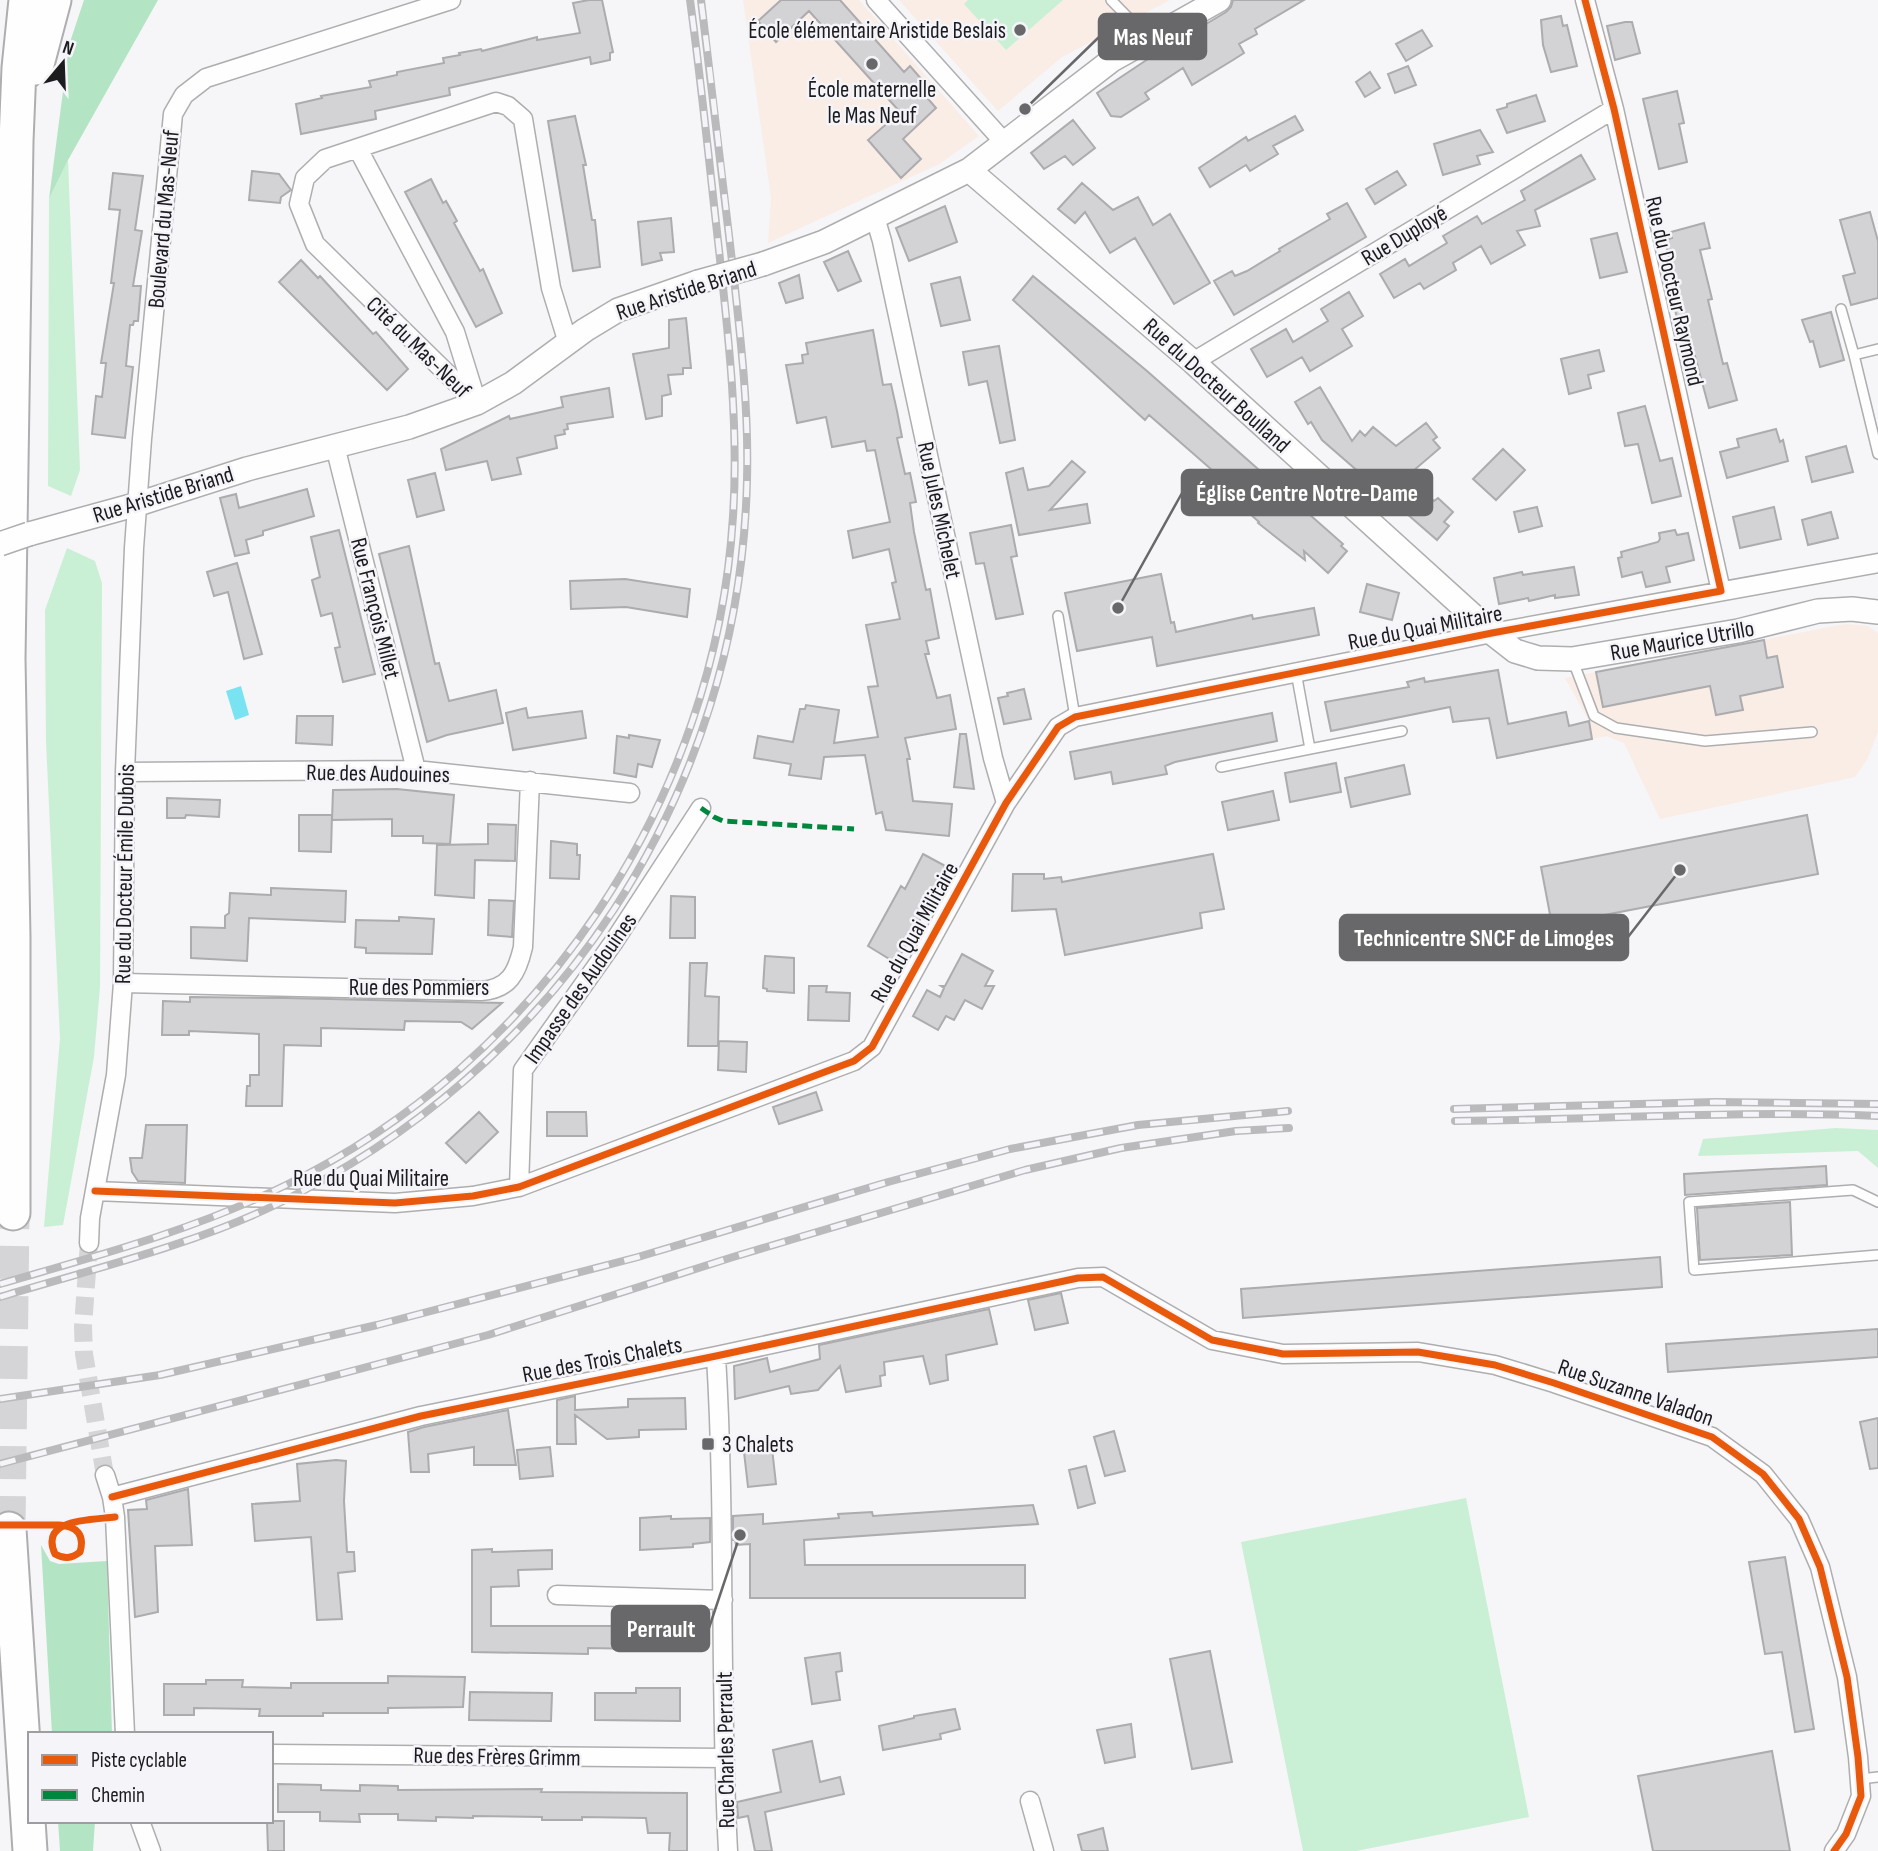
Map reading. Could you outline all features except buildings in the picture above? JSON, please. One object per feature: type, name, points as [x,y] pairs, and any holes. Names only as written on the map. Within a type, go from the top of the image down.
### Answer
[{"type":"highway","points":[[13,1213],[13,937],[8,659],[16,141],[19,68],[26,0]]},
{"type":"highway","points":[[16,141],[54,0]]},
{"type":"highway","points":[[9,1529],[28,1820]]},
{"type":"highway","points":[[28,1823],[30,1851]]},
{"type":"street","name":"Boulevard du Mas-Neuf","points":[[138,503],[173,114],[184,95],[206,78],[451,0]]},
{"type":"street","points":[[876,0],[1004,142]]},
{"type":"street","name":"Rue Aristide Briand","points":[[0,544],[247,469],[409,427],[477,403],[513,383],[618,310],[698,282],[805,250],[969,170],[1112,60],[1219,0]]},
{"type":"street","name":"Rue du Docteur Raymond","points":[[1585,0],[1614,109],[1721,591]]},
{"type":"street","name":"Cité du Mas-Neuf","points":[[477,403],[315,244],[299,204],[304,178],[325,159],[496,102],[508,106],[523,119],[551,288],[568,343]]},
{"type":"street","name":"Rue Duployé","points":[[1193,362],[1614,109]]},
{"type":"street","name":"Cité du Mas-Neuf","points":[[358,149],[455,332],[477,403]]},
{"type":"street","name":"Rue du Docteur Boulland","points":[[969,170],[1193,362],[1492,633]]},
{"type":"street","name":"Rue Jules Michelet","points":[[875,217],[993,758],[1006,803]]},
{"type":"street","name":"Rue François Millet","points":[[335,446],[416,770]]},
{"type":"street","name":"Rue du Docteur Émile Dubois","points":[[89,1243],[95,1191],[116,1075],[123,983],[125,772],[138,503]]},
{"type":"street","name":"Rue du Quai Militaire","points":[[95,1191],[395,1202],[448,1199],[519,1187],[854,1061],[872,1047],[1006,803],[1058,727],[1075,717],[1492,633],[1878,563]]},
{"type":"street","name":"Rue Maurice Utrillo","points":[[1492,633],[1515,651],[1538,658],[1572,659],[1738,631],[1818,611],[1852,609],[1878,612]]},
{"type":"street","name":"Rue des Audouines","points":[[125,772],[416,770],[530,780],[630,793]]},
{"type":"street","name":"Rue des Pommiers","points":[[123,983],[481,991],[502,986],[513,976],[523,947],[530,780]]},
{"type":"street","name":"Impasse des Audouines","points":[[519,1187],[523,1070],[614,943],[701,808]]},
{"type":"street","name":"Rue des Trois Chalets","points":[[112,1497],[421,1416],[1078,1278],[1103,1277]]},
{"type":"street","name":"Rue Suzanne Valadon","points":[[1103,1277],[1212,1340],[1283,1354],[1418,1352],[1495,1365],[1712,1437],[1763,1474],[1799,1519],[1820,1567],[1869,1778],[1846,1834],[1834,1851]]},
{"type":"street","name":"Rue Charles Perrault","points":[[716,1356],[721,1438],[723,1758],[728,1851]]},
{"type":"street","points":[[105,1475],[112,1497],[125,1732]]},
{"type":"street","points":[[557,1595],[723,1600]]},
{"type":"street","name":"Rue des Frères Grimm","points":[[273,1754],[723,1758]]},
{"type":"street","points":[[1030,1801],[1044,1851]]},
{"type":"street","points":[[141,1823],[151,1851]]},
{"type":"lane","points":[[1111,0],[1149,39]]},
{"type":"lane","points":[[1841,309],[1878,454]]},
{"type":"lane","points":[[1854,355],[1878,349]]},
{"type":"lane","points":[[1058,616],[1075,717]]},
{"type":"lane","points":[[1572,659],[1594,716],[1616,728],[1704,741],[1812,732]]},
{"type":"lane","points":[[1296,672],[1310,749]]},
{"type":"lane","points":[[1221,767],[1402,731]]},
{"type":"lane","points":[[1878,1202],[1853,1190],[1689,1202],[1694,1270],[1878,1255]]},
{"type":"shaded area","points":[[743,0],[859,0],[979,136],[939,164],[768,243],[771,198]]},
{"type":"shaded area","name":"École élémentaire Aristide Beslais","points":[[899,0],[1170,0],[1062,57],[998,111]]},
{"type":"shaded area","points":[[1845,624],[1868,626],[1878,633],[1878,731],[1868,758],[1855,777],[1660,819],[1624,743],[1606,736],[1592,739],[1589,721],[1565,678]]},
{"type":"green space","points":[[84,0],[158,0],[49,199],[69,45]]},
{"type":"green space","points":[[968,0],[1063,0],[1006,50],[964,4]]},
{"type":"green space","points":[[68,160],[80,470],[71,496],[48,486],[49,199]]},
{"type":"green space","points":[[67,548],[95,561],[102,583],[100,987],[94,1057],[63,1225],[44,1227],[60,1038],[46,742],[45,610]]},
{"type":"green space","points":[[1836,1128],[1878,1130],[1878,1168],[1858,1151],[1698,1156],[1703,1139]]},
{"type":"green space","points":[[1466,1498],[1529,1817],[1356,1851],[1303,1851],[1241,1542]]},
{"type":"green space","points":[[41,1545],[50,1561],[59,1564],[107,1561],[112,1732],[52,1732]]},
{"type":"green space","points":[[58,1823],[95,1823],[93,1851],[60,1851]]},
{"type":"water","points":[[241,686],[249,715],[235,720],[226,691]]},
{"type":"tunnel","points":[[9,1529],[13,1213]]},
{"type":"tunnel","points":[[89,1243],[83,1327],[84,1354],[105,1475]]},
{"type":"railway","points":[[0,1284],[144,1241],[250,1202],[284,1186],[376,1133],[460,1069],[534,994],[598,911],[651,820],[692,723],[719,621],[733,516],[735,447],[729,344],[690,0]]},
{"type":"railway","points":[[0,1297],[138,1256],[241,1220],[273,1206],[374,1149],[465,1080],[545,1000],[613,910],[669,812],[710,707],[736,596],[747,480],[747,425],[741,342],[701,0]]},
{"type":"railway","points":[[1454,1109],[1715,1102],[1878,1104]]},
{"type":"railway","points":[[0,1399],[160,1375],[377,1325],[638,1257],[888,1182],[1010,1149],[1138,1125],[1288,1111]]},
{"type":"railway","points":[[1455,1121],[1719,1115],[1878,1116]]},
{"type":"railway","points":[[0,1464],[488,1335],[733,1257],[1025,1170],[1121,1148],[1236,1131],[1289,1128]]},
{"type":"marked path","points":[[701,808],[723,821],[854,829]]},
{"type":"cycle path","points":[[95,1191],[395,1203],[473,1196],[519,1187],[854,1061],[872,1047],[1006,803],[1058,727],[1075,717],[1492,633],[1721,591],[1614,109],[1585,0]]},
{"type":"cycle path","points":[[112,1497],[421,1416],[1078,1278],[1103,1277],[1212,1340],[1283,1354],[1418,1352],[1495,1365],[1712,1437],[1763,1474],[1799,1519],[1820,1567],[1847,1677],[1861,1796],[1846,1834],[1834,1851]]},
{"type":"cycle path","points":[[0,1525],[59,1525],[65,1526],[71,1527],[78,1532],[81,1546],[80,1552],[68,1558],[55,1554],[52,1542],[54,1533],[61,1527],[70,1523],[115,1517]]},
{"type":"place","name":"École élémentaire Aristide Beslais","points":[[1020,30]]},
{"type":"place","name":"École maternelle le Mas Neuf","points":[[872,64]]},
{"type":"place","name":"Mas Neuf","points":[[1025,109]]},
{"type":"place","name":"Église Centre Notre-Dame","points":[[1118,608]]},
{"type":"place","name":"Technicentre SNCF de Limoges","points":[[1680,870]]},
{"type":"place","name":"3 Chalets","points":[[708,1444]]},
{"type":"place","name":"Perrault","points":[[740,1535]]}]
